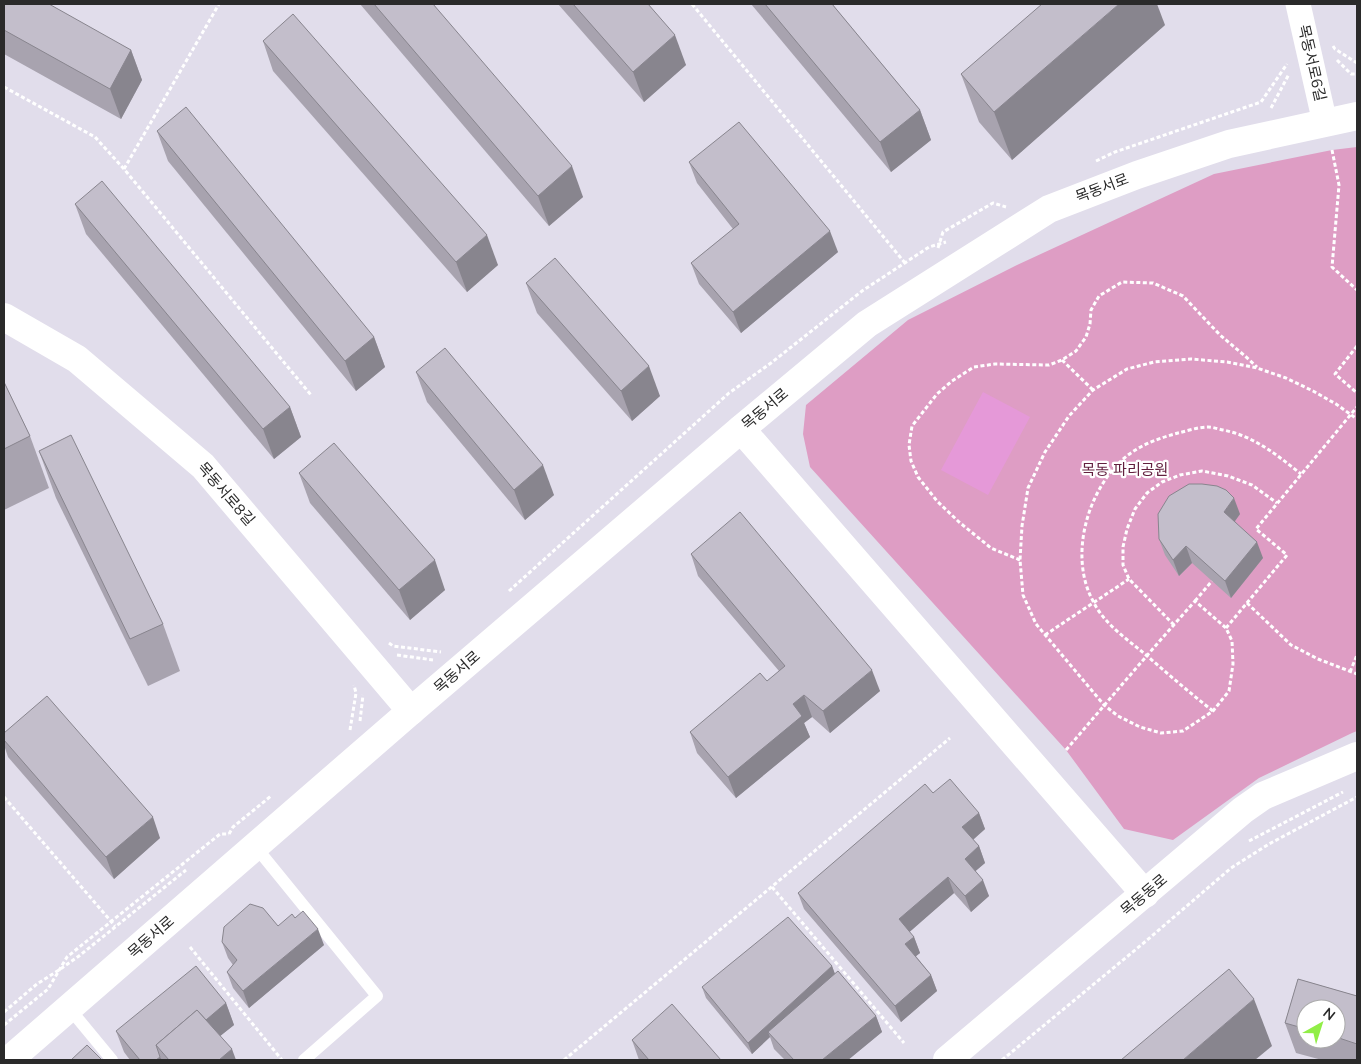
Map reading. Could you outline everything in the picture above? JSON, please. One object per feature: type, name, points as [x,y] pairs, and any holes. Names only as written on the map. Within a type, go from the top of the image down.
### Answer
[{"type":"main road","name":"목동서로","points":[[9,1060],[69,1008],[239,838],[411,711],[867,324],[1048,209],[1136,175],[1229,144],[1357,116]]},
{"type":"main road","name":"목동서로8길","points":[[4,317],[77,359],[203,466],[411,711]]},
{"type":"main road","points":[[741,429],[1145,894]]},
{"type":"main road","name":"목동동로","points":[[947,1060],[1244,810],[1263,796],[1357,756]]},
{"type":"street","name":"목동서로6길","points":[[1298,4],[1325,123]]},
{"type":"lane","points":[[239,838],[377,996],[304,1060]]},
{"type":"lane","points":[[69,1008],[112,1060]]},
{"type":"path","points":[[124,169],[219,4]]},
{"type":"path","points":[[692,4],[905,263]]},
{"type":"path","points":[[1334,58],[1351,74],[1357,74]]},
{"type":"path","points":[[4,87],[95,136],[311,395]]},
{"type":"path","points":[[1332,150],[1339,185],[1332,267],[1357,290]]},
{"type":"path","points":[[1020,560],[991,548],[959,522],[937,501],[918,476],[911,461],[909,445],[912,426],[937,394],[974,367],[995,364],[1049,365],[1062,360],[1076,351],[1086,337],[1090,324],[1091,310],[1100,296],[1122,282],[1154,283],[1183,296],[1220,336],[1257,368]]},
{"type":"path","points":[[1357,346],[1335,374],[1357,393]]},
{"type":"path","points":[[1195,601],[1226,628],[1232,641],[1234,664],[1229,691],[1213,712],[1184,731],[1161,733],[1140,727],[1118,716],[1104,705],[1036,624],[1023,595],[1020,560],[1022,526],[1028,488],[1045,452],[1068,416],[1093,390],[1127,370],[1154,362],[1191,359],[1227,362],[1257,368],[1286,378],[1336,404],[1357,419]]},
{"type":"path","points":[[1062,360],[1093,390]]},
{"type":"path","points":[[1226,628],[1287,555],[1256,529],[1357,407]]},
{"type":"path","points":[[1213,712],[1107,622],[1093,603],[1085,585],[1083,570],[1083,536],[1086,523],[1104,480],[1119,463],[1138,448],[1165,437],[1208,427],[1250,438],[1274,452],[1301,474]]},
{"type":"path","points":[[1174,625],[1129,579],[1123,565],[1123,547],[1127,529],[1135,509],[1147,493],[1162,482],[1180,475],[1202,471],[1228,476],[1252,485],[1278,503]]},
{"type":"path","points":[[1045,635],[1129,579]]},
{"type":"path","points":[[1066,750],[1212,580]]},
{"type":"path","points":[[1247,603],[1291,645],[1318,659],[1357,674]]},
{"type":"path","points":[[1350,672],[1357,655]]},
{"type":"path","points":[[350,731],[356,693],[354,684]]},
{"type":"path","points":[[359,729],[364,689]]},
{"type":"path","points":[[564,1060],[950,738]]},
{"type":"path","points":[[1247,842],[1349,789]]},
{"type":"path","points":[[239,838],[233,827],[277,791]]},
{"type":"path","points":[[4,797],[115,926]]},
{"type":"path","points":[[1002,1060],[1231,868],[1269,844],[1357,797]]},
{"type":"path","points":[[4,1025],[48,989],[67,957],[220,834],[239,838]]},
{"type":"path","points":[[223,840],[239,838]]},
{"type":"path","points":[[4,1012],[37,984],[59,970],[192,865]]},
{"type":"path","points":[[772,887],[904,1043]]},
{"type":"path","points":[[190,947],[282,1060]]},
{"type":"green space","name":"목동 파리공원","points":[[1357,147],[1357,731],[1259,778],[1173,840],[1124,829],[1066,750],[810,467],[803,434],[806,405],[908,320],[1017,265],[1214,174],[1332,150]]},
{"type":"shaded area","points":[[983,392],[1030,417],[988,495],[941,470]]},
{"type":"building","points":[[4,4],[49,4],[131,50],[110,89],[4,30]]},
{"type":"building","points":[[374,4],[433,4],[572,166],[538,196]]},
{"type":"building","points":[[573,4],[648,4],[675,35],[633,72]]},
{"type":"building","points":[[765,4],[832,4],[920,110],[880,142]]},
{"type":"building","points":[[1042,4],[1119,4],[994,112],[961,74]]},
{"type":"building","points":[[293,14],[487,235],[456,262],[263,41]]},
{"type":"building","points":[[186,107],[374,337],[345,361],[157,131]]},
{"type":"building","points":[[739,122],[830,231],[733,312],[691,263],[739,224],[689,162]]},
{"type":"building","points":[[102,181],[290,407],[263,429],[75,204]]},
{"type":"building","points":[[555,258],[649,366],[621,391],[526,283]]},
{"type":"building","points":[[445,348],[543,465],[514,490],[416,372]]},
{"type":"building","points":[[4,382],[30,436],[4,449]]},
{"type":"building","points":[[71,435],[163,624],[130,639],[39,451]]},
{"type":"building","points":[[334,443],[435,560],[399,590],[299,473]]},
{"type":"building","points":[[1189,484],[1217,486],[1226,490],[1234,498],[1224,512],[1257,542],[1225,581],[1186,546],[1173,560],[1159,539],[1158,514],[1169,496]]},
{"type":"building","points":[[740,512],[872,670],[823,711],[804,695],[793,704],[802,716],[728,777],[690,732],[760,673],[767,681],[785,666],[691,554]]},
{"type":"building","points":[[47,696],[153,817],[106,857],[4,740],[4,733]]},
{"type":"building","points":[[950,779],[979,813],[962,827],[979,846],[965,859],[983,880],[965,896],[948,877],[899,919],[914,937],[905,944],[931,975],[895,1006],[798,893],[925,784],[933,793]]},
{"type":"building","points":[[250,904],[263,908],[278,926],[292,914],[295,918],[303,911],[318,929],[243,991],[227,972],[237,960],[222,942],[224,927]]},
{"type":"building","points":[[788,917],[832,966],[748,1043],[702,987]]},
{"type":"building","points":[[196,966],[226,1003],[206,1020],[197,1010],[156,1045],[160,1057],[156,1060],[140,1060],[116,1031]]},
{"type":"building","points":[[1229,969],[1254,999],[1183,1060],[1121,1060]]},
{"type":"building","points":[[838,971],[876,1016],[822,1060],[794,1060],[768,1032]]},
{"type":"building","points":[[1298,979],[1357,996],[1357,1044],[1346,1040],[1346,999],[1296,999],[1296,1026],[1285,1023]]},
{"type":"building","points":[[672,1004],[721,1060],[649,1060],[632,1040]]},
{"type":"building","points":[[197,1010],[232,1049],[219,1060],[169,1060],[156,1045]]},
{"type":"building","points":[[87,1045],[102,1060],[71,1060]]}]
